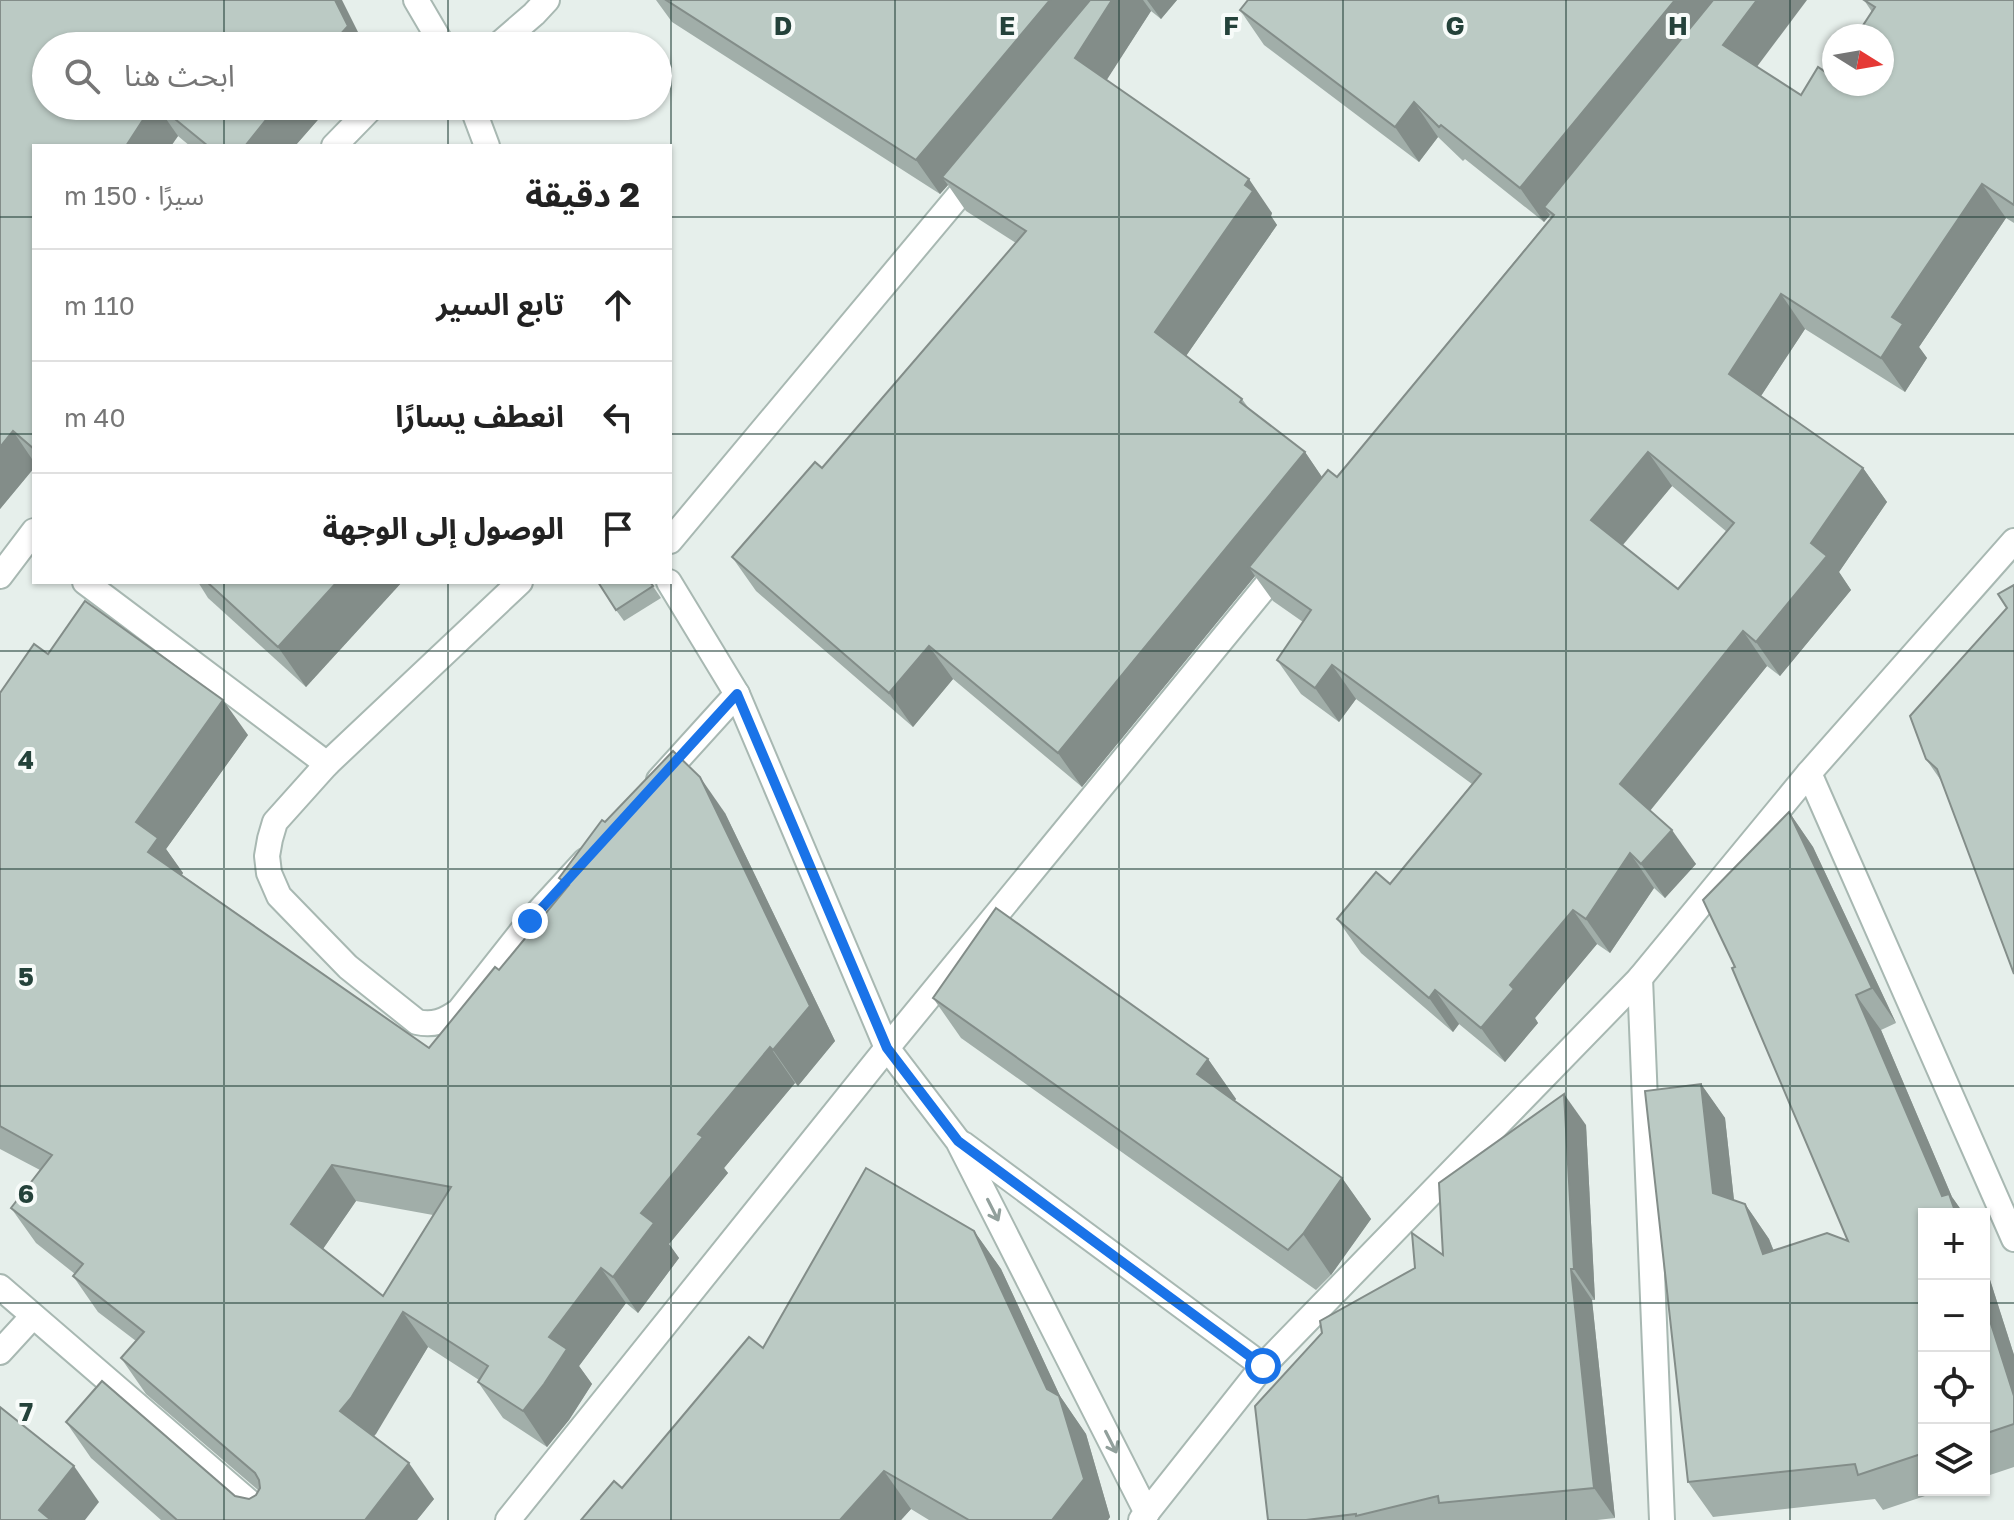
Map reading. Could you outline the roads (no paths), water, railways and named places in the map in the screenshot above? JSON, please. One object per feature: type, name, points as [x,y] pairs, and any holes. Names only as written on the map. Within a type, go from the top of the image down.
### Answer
[{"type":"street","points":[[416,0],[432,32]]},
{"type":"street","points":[[513,32],[547,0]]},
{"type":"street","points":[[336,144],[359,120]]},
{"type":"street","points":[[477,120],[486,144]]},
{"type":"street","points":[[672,539],[991,156]]},
{"type":"street","points":[[0,576],[32,538]]},
{"type":"street","points":[[670,584],[737,694],[887,1048],[958,1141],[1148,1518],[1263,1366],[1640,978],[1809,773],[2014,541]]},
{"type":"street","points":[[508,1520],[887,1048],[1301,543]]},
{"type":"street","points":[[88,584],[327,764]]},
{"type":"street","points":[[518,584],[327,764],[275,822],[267,856],[269,873],[279,896],[348,967],[417,1022],[435,1024],[459,1011],[530,921],[603,842]]},
{"type":"street","points":[[644,796],[737,694]]},
{"type":"street","points":[[1809,773],[2014,1239]]},
{"type":"street","points":[[1640,978],[1662,1520]]},
{"type":"street","points":[[958,1141],[1263,1366]]},
{"type":"street","points":[[0,1287],[270,1520]]},
{"type":"street","points":[[0,1352],[33,1316]]}]
